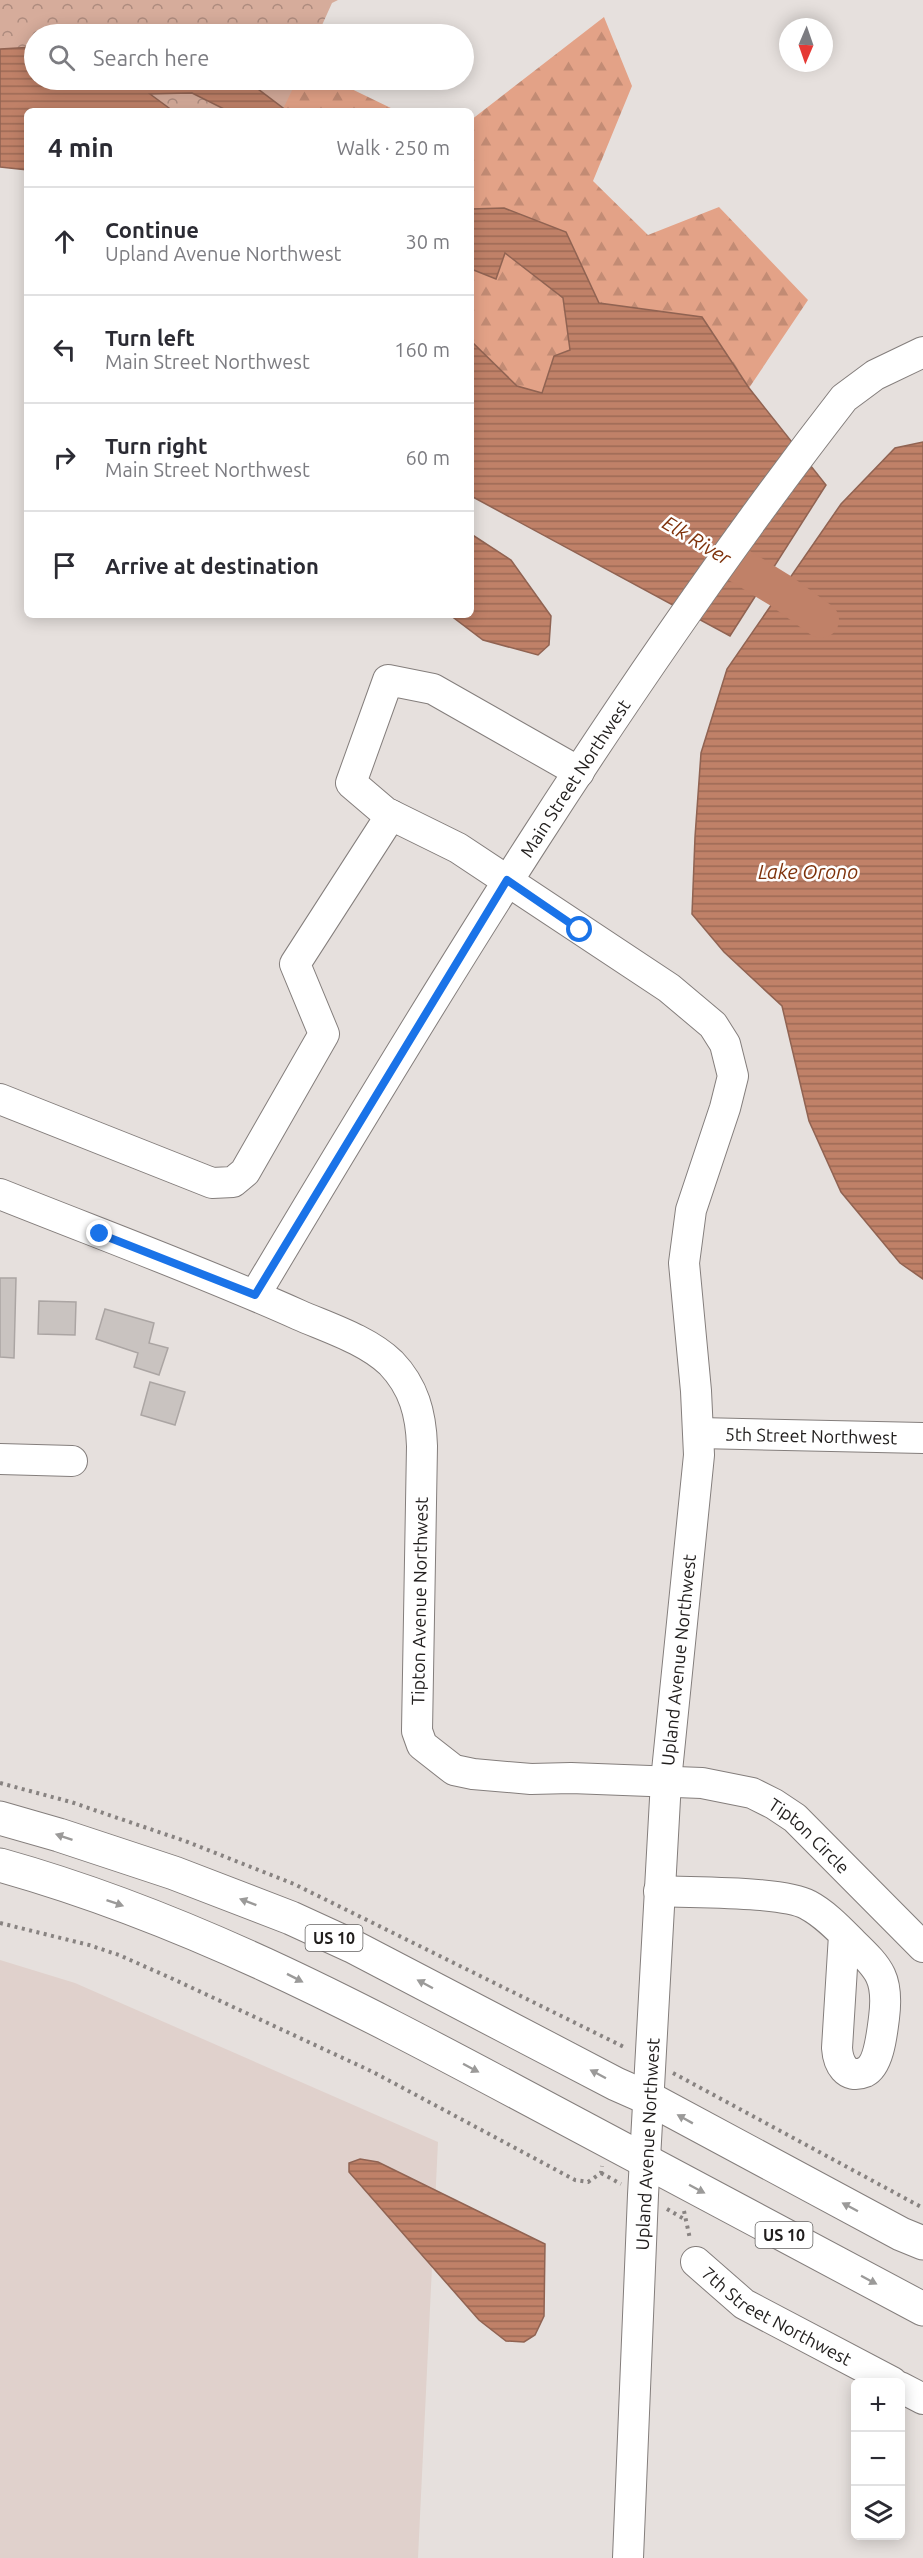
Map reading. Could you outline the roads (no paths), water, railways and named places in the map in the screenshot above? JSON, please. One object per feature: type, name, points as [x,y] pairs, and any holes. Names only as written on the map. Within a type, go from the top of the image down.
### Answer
[{"type":"highway","name":"US 10","points":[[0,1818],[59,1835],[174,1874],[291,1918],[352,1946],[923,2243]]},
{"type":"highway","name":"US 10","points":[[0,1865],[136,1910],[239,1951],[419,2041],[923,2309]]},
{"type":"street","name":"Main Street Northwest","points":[[255,1295],[507,880],[664,644],[844,398],[874,375],[923,352]]},
{"type":"street","name":"Upland Avenue Northwest","points":[[579,772],[432,689],[388,680],[351,783],[391,815],[458,848],[669,988],[713,1025],[725,1044],[733,1076],[725,1108],[691,1210],[684,1263],[699,1433],[697,1487],[678,1644],[666,1782],[645,2161],[628,2558]]},
{"type":"street","points":[[0,1099],[212,1183],[233,1182],[245,1172],[324,1034],[295,964],[391,815]]},
{"type":"street","points":[[0,1194],[255,1295]]},
{"type":"street","name":"Tipton Avenue Northwest","points":[[255,1295],[370,1349],[389,1361],[403,1377],[414,1396],[421,1418],[422,1446],[417,1731],[422,1745],[454,1770],[473,1774],[531,1779],[571,1778],[666,1782]]},
{"type":"street","name":"5th Street Northwest","points":[[699,1433],[923,1438]]},
{"type":"street","points":[[0,1459],[72,1461]]},
{"type":"street","name":"Tipton Circle","points":[[666,1782],[727,1787],[752,1792],[774,1804],[795,1818],[923,1947]]},
{"type":"street","points":[[659,1892],[784,1898],[808,1905],[844,1935]]},
{"type":"street","name":"7th Street Northwest","points":[[696,2262],[744,2304],[884,2378]]},
{"type":"street","points":[[905,2390],[923,2399]]},
{"type":"water","points":[[24,48],[24,90],[259,90],[283,108],[222,108],[192,93],[150,94],[169,108],[24,108],[24,170],[0,167],[0,49]]},
{"type":"water","points":[[504,208],[566,232],[599,303],[702,317],[749,388],[826,485],[730,636],[474,498],[474,344],[517,386],[542,393],[554,356],[570,350],[563,298],[505,253],[496,279],[474,270],[474,209]]},
{"type":"water","name":"Lake Orono","points":[[923,442],[923,1279],[900,1263],[841,1192],[809,1121],[782,1006],[724,952],[692,914],[701,753],[727,669],[841,504],[895,448]]},
{"type":"water","points":[[474,536],[511,560],[551,616],[549,645],[538,655],[483,640],[454,618],[474,618]]},
{"type":"water","points":[[360,2159],[378,2162],[545,2244],[544,2316],[535,2335],[524,2342],[506,2341],[479,2320],[349,2172],[349,2163]]},
{"type":"waterway","name":"Elk River","points":[[722,555],[781,591],[821,620]]}]
